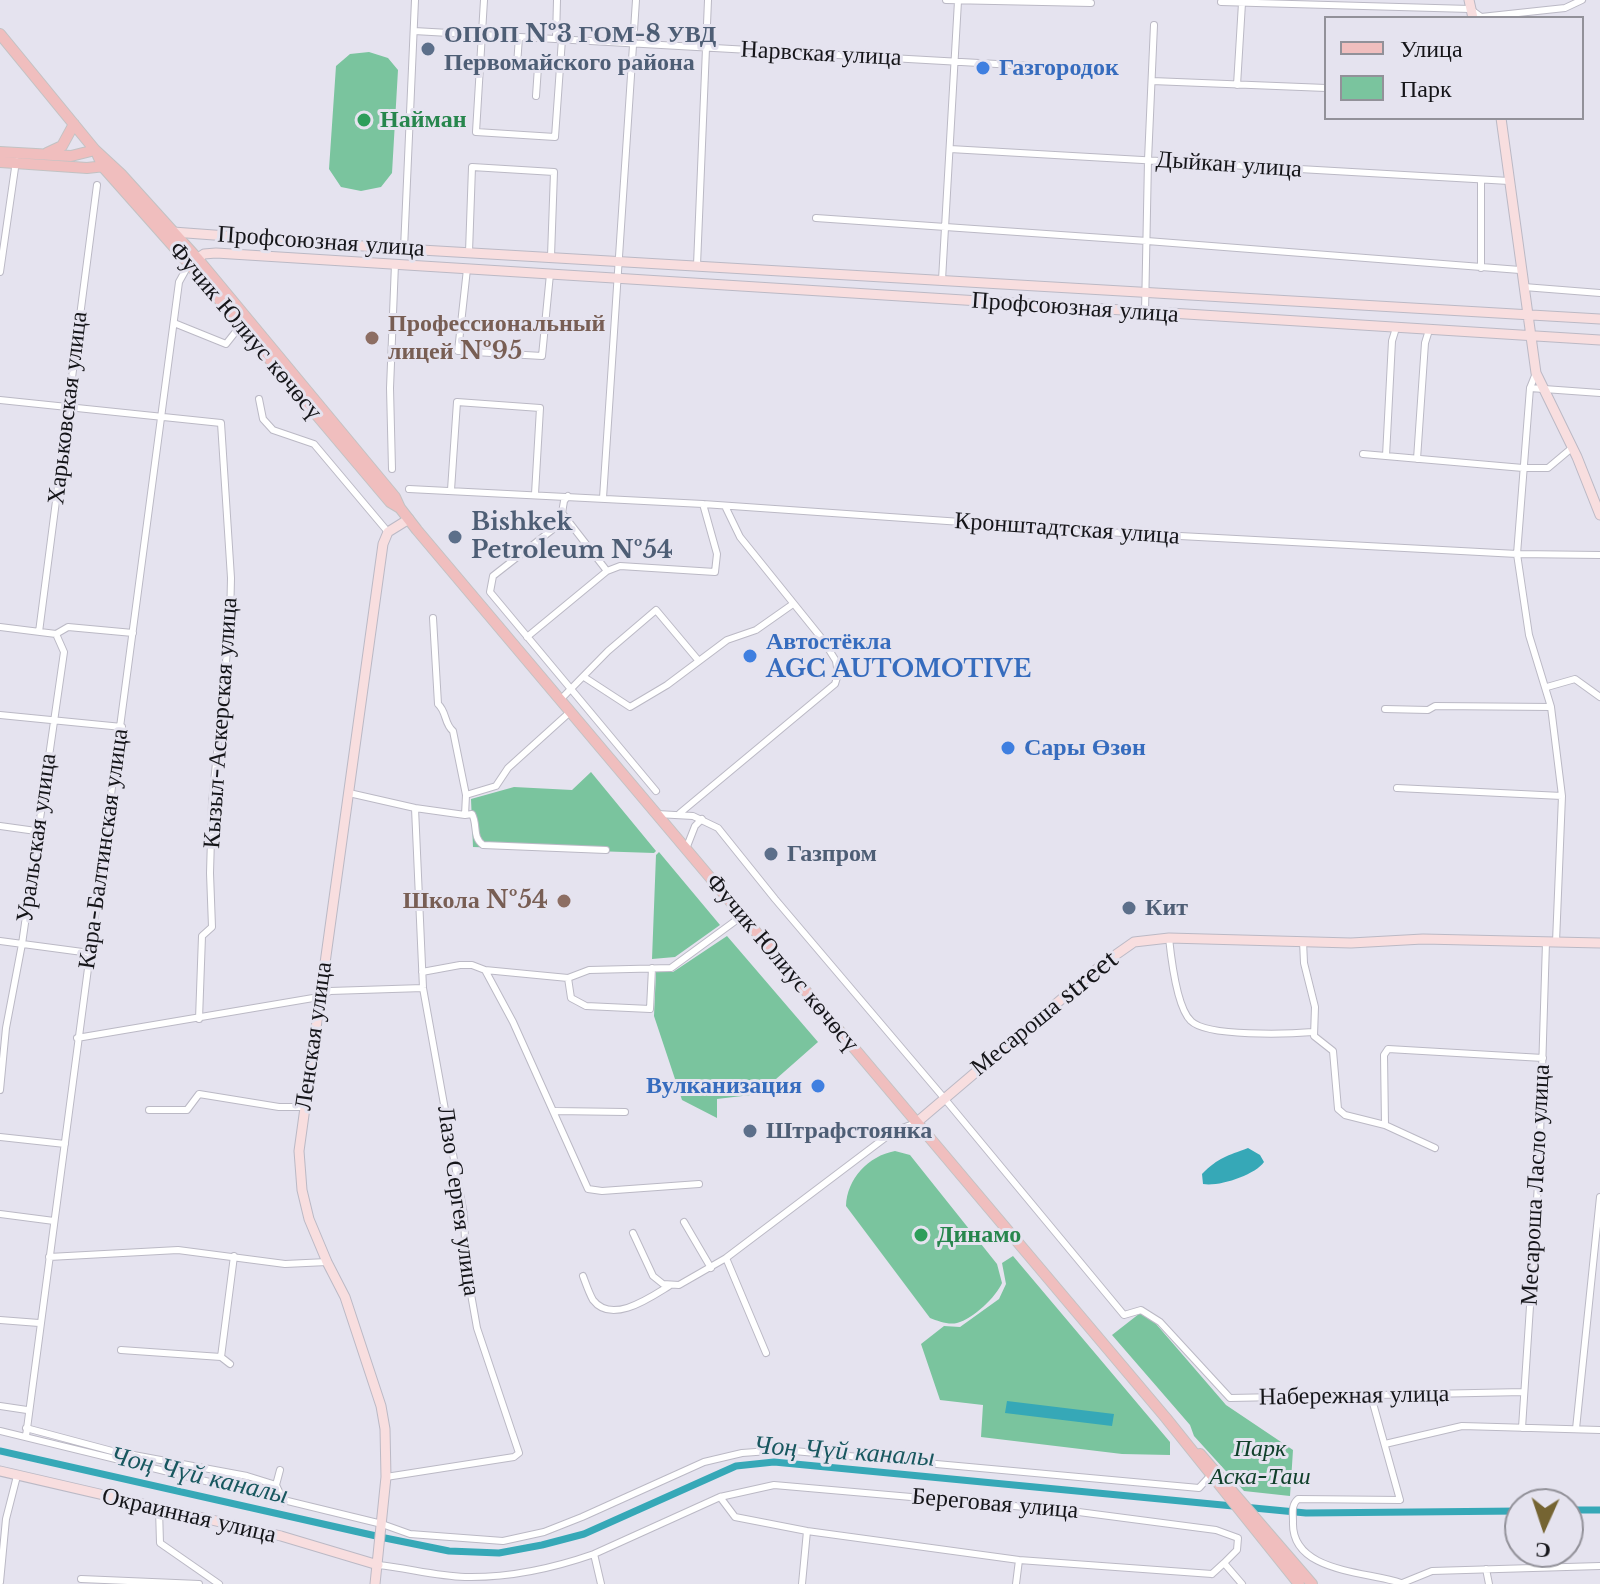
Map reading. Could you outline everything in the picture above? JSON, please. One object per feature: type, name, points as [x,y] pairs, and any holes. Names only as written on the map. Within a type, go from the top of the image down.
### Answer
[{"type":"main road","name":"Фучик Юлиус көчөсү","points":[[0,34],[106,164],[395,497],[400,508],[570,712],[1166,1418]]},
{"type":"main road","points":[[0,162],[41,154],[62,146],[74,124]]},
{"type":"main road","points":[[41,154],[80,156],[95,150]]},
{"type":"main road","points":[[0,152],[16,158],[106,164]]},
{"type":"main road","name":"Фучик Юлиус көчөсү","points":[[106,164],[173,232],[241,325],[390,502],[400,508]]},
{"type":"main road","points":[[1166,1418],[1210,1476],[1224,1485],[1257,1535],[1299,1584]]},
{"type":"main road","points":[[1166,1418],[1312,1584]]},
{"type":"street","points":[[404,249],[415,0]]},
{"type":"street","points":[[484,0],[476,132],[555,137],[559,39],[557,0]]},
{"type":"street","points":[[603,498],[636,0]]},
{"type":"street","points":[[697,265],[708,0]]},
{"type":"street","points":[[946,0],[1091,3]]},
{"type":"street","points":[[1490,16],[1565,8],[1582,0]]},
{"type":"street","points":[[942,280],[958,1]]},
{"type":"street","points":[[1221,2],[1471,9]]},
{"type":"street","points":[[1237,85],[1242,3]]},
{"type":"street","points":[[1145,313],[1154,25]]},
{"type":"street","name":"Нарвская улица","points":[[414,31],[1032,66]]},
{"type":"street","points":[[519,37],[517,65],[538,67],[536,96]]},
{"type":"street","points":[[1152,81],[1324,88]]},
{"type":"street","points":[[1501,120],[1536,373],[1573,447],[1600,515]]},
{"type":"street","name":"Дыйкан улица","points":[[950,149],[1509,181]]},
{"type":"street","points":[[0,272],[16,158]]},
{"type":"street","points":[[469,252],[472,167],[554,172],[551,256]]},
{"type":"street","points":[[1481,181],[1481,268]]},
{"type":"street","name":"Харьковская улица","points":[[39,632],[97,185]]},
{"type":"street","points":[[816,218],[1520,270]]},
{"type":"street","name":"Профсоюзная улица","points":[[173,232],[404,249],[1600,319]]},
{"type":"street","name":"Профсоюзная улица","points":[[193,261],[204,254],[216,253],[1600,340]]},
{"type":"street","name":"Кара-Балтинская улица","points":[[26,1432],[179,282],[193,261]]},
{"type":"street","points":[[392,469],[390,388],[395,264]]},
{"type":"street","points":[[467,269],[458,351],[542,356],[550,274]]},
{"type":"street","points":[[1523,287],[1600,293]]},
{"type":"street","points":[[174,323],[226,344],[241,325]]},
{"type":"street","points":[[1386,456],[1392,341],[1396,328]]},
{"type":"street","points":[[1417,459],[1425,343],[1429,330]]},
{"type":"street","name":"Месароша Ласло улица","points":[[1522,1428],[1543,1058],[1562,796],[1551,707],[1529,635],[1517,554],[1530,388],[1536,373]]},
{"type":"street","points":[[1530,388],[1600,393]]},
{"type":"street","points":[[259,399],[263,419],[273,430],[314,444],[388,532],[409,519]]},
{"type":"street","points":[[0,400],[160,418]]},
{"type":"street","points":[[451,490],[457,402],[540,408],[535,494]]},
{"type":"street","name":"Кызыл-Аскерская улица","points":[[160,418],[221,423],[230,606],[212,803],[212,927],[202,936],[199,1019]]},
{"type":"street","points":[[1363,454],[1548,468],[1573,447]]},
{"type":"street","name":"Кронштадтская улица","points":[[409,489],[703,504],[1105,532],[1517,554],[1600,555]]},
{"type":"street","points":[[569,496],[561,507],[566,519],[607,571]]},
{"type":"street","points":[[527,637],[607,571],[620,566],[715,572],[717,554],[703,504]]},
{"type":"street","points":[[679,814],[835,684],[838,674],[836,661],[740,537],[725,506]]},
{"type":"street","points":[[566,519],[493,576],[490,592],[656,791]]},
{"type":"street","name":"Ленская улица","points":[[375,1584],[386,1477],[381,1406],[345,1297],[309,1219],[302,1190],[299,1151],[383,544],[388,532]]},
{"type":"street","points":[[584,677],[630,707],[667,685],[727,640],[756,630],[793,604]]},
{"type":"street","points":[[560,700],[608,651],[656,610],[698,660]]},
{"type":"street","points":[[433,618],[438,704],[444,709],[449,728],[453,731],[466,795],[465,815]]},
{"type":"street","points":[[0,627],[56,634],[68,627],[133,633]]},
{"type":"street","name":"Уральская улица","points":[[0,1090],[6,1028],[22,944],[64,652],[56,634]]},
{"type":"street","points":[[1547,687],[1575,679],[1600,697]]},
{"type":"street","points":[[1385,709],[1551,707]]},
{"type":"street","points":[[466,795],[496,786],[508,768],[570,712]]},
{"type":"street","points":[[0,715],[122,727]]},
{"type":"street","points":[[1397,788],[1562,796]]},
{"type":"street","points":[[349,793],[415,808],[472,814],[475,834],[483,845],[606,850]]},
{"type":"street","name":"Лазо Сергея улица","points":[[386,1477],[514,1457],[519,1453],[477,1328],[466,1266],[464,1215],[423,988],[415,808]]},
{"type":"street","points":[[656,814],[679,814],[702,819],[718,828],[944,1098]]},
{"type":"street","points":[[686,849],[695,826],[702,819]]},
{"type":"street","points":[[0,826],[36,831]]},
{"type":"street","points":[[422,972],[472,965],[485,970],[568,978],[589,970],[671,968],[742,916]]},
{"type":"street","points":[[1169,938],[1174,979],[1185,1014],[1192,1023],[1208,1030],[1282,1035],[1313,1032]]},
{"type":"street","name":"Месароша street","points":[[583,1276],[594,1301],[601,1307],[615,1309],[637,1305],[669,1286],[679,1285],[711,1268],[894,1131],[916,1123],[1104,963],[1134,942],[1169,938],[1351,943],[1423,939],[1600,943]]},
{"type":"street","points":[[0,941],[90,953]]},
{"type":"street","points":[[1303,941],[1304,963],[1315,1007],[1313,1032],[1317,1040],[1333,1051],[1338,1109],[1385,1125],[1435,1148]]},
{"type":"street","points":[[568,978],[571,998],[586,1006],[650,1009],[652,968]]},
{"type":"street","points":[[485,970],[555,1111],[588,1189],[602,1191],[699,1184]]},
{"type":"street","points":[[77,1038],[319,997],[330,991],[423,988]]},
{"type":"street","points":[[1385,1125],[1384,1055],[1388,1049],[1543,1058]]},
{"type":"street","points":[[149,1110],[187,1110],[199,1094],[279,1107],[303,1107]]},
{"type":"street","name":"Набережная улица","points":[[944,1098],[1124,1315],[1141,1310],[1160,1322],[1230,1398],[1524,1392]]},
{"type":"street","points":[[555,1111],[625,1112]]},
{"type":"street","points":[[0,1137],[65,1144]]},
{"type":"street","points":[[1576,1429],[1600,1197]]},
{"type":"street","points":[[0,1214],[54,1221]]},
{"type":"street","points":[[684,1222],[711,1268]]},
{"type":"street","points":[[633,1233],[653,1276],[669,1286]]},
{"type":"street","points":[[49,1257],[178,1250],[285,1264],[327,1262]]},
{"type":"street","points":[[221,1357],[234,1256]]},
{"type":"street","points":[[726,1258],[766,1353]]},
{"type":"street","points":[[0,1320],[39,1323]]},
{"type":"street","points":[[121,1350],[221,1357],[230,1364]]},
{"type":"street","points":[[1371,1396],[1400,1500],[1298,1499],[1293,1504],[1294,1541],[1316,1559],[1338,1571],[1380,1575],[1400,1584],[1432,1571],[1600,1566]]},
{"type":"street","points":[[0,1406],[27,1410]]},
{"type":"street","name":"Набережная улица","points":[[1385,1444],[1462,1426],[1600,1430]]},
{"type":"street","points":[[0,1431],[26,1432],[247,1476],[276,1485]]},
{"type":"street","points":[[26,1432],[85,1453],[410,1534],[503,1541],[544,1532],[704,1462],[742,1453],[783,1450],[1199,1488],[1210,1476]]},
{"type":"street","points":[[280,1470],[276,1485],[284,1502]]},
{"type":"street","name":"Окраинная улица","points":[[0,1471],[281,1536],[378,1564]]},
{"type":"street","points":[[0,1582],[6,1519],[17,1476]]},
{"type":"street","name":"Береговая улица","points":[[378,1564],[462,1577],[526,1573],[594,1554],[720,1497],[774,1485],[1139,1519],[1216,1530],[1238,1538],[1237,1550],[1224,1563]]},
{"type":"street","name":"Береговая улица","points":[[720,1497],[735,1517],[807,1531],[1019,1560],[1212,1574]]},
{"type":"street","points":[[159,1509],[160,1543],[219,1584]]},
{"type":"street","points":[[802,1584],[807,1531]]},
{"type":"street","points":[[594,1554],[601,1584]]},
{"type":"street","points":[[1016,1584],[1019,1560]]},
{"type":"street","points":[[1215,1584],[1212,1574],[1224,1563],[1242,1584]]},
{"type":"street","points":[[1486,1569],[1489,1584]]},
{"type":"street","points":[[81,1579],[199,1584]]},
{"type":"green space","name":"Найман","points":[[369,52],[388,58],[398,70],[392,173],[381,187],[361,191],[341,187],[329,169],[336,66],[350,54]]},
{"type":"green space","points":[[591,772],[656,851],[654,853],[473,847],[471,799],[514,787],[572,790]]},
{"type":"green space","points":[[659,852],[720,925],[675,957],[652,959],[656,855]]},
{"type":"green space","points":[[727,936],[818,1042],[759,1094],[717,1099],[717,1118],[682,1100],[654,1016],[656,972],[673,972]]},
{"type":"green space","name":"Динамо","points":[[895,1151],[910,1155],[997,1264],[1002,1283],[999,1289],[983,1307],[963,1321],[950,1323],[930,1318],[846,1206],[850,1187],[861,1170],[876,1158]]},
{"type":"green space","points":[[1013,1256],[1170,1442],[1170,1455],[1122,1454],[981,1437],[983,1405],[940,1400],[921,1344],[944,1326],[960,1327],[999,1299],[1006,1284],[1002,1263]]},
{"type":"green space","name":"Парк Аска-Таш","points":[[1144,1310],[1226,1405],[1293,1450],[1290,1496],[1244,1491],[1194,1436],[1190,1425],[1112,1335]]},
{"type":"water","points":[[1248,1148],[1260,1155],[1264,1162],[1259,1167],[1236,1179],[1203,1184],[1202,1174],[1213,1164]]},
{"type":"water","points":[[1007,1401],[1114,1414],[1112,1426],[1005,1413]]},
{"type":"waterway","name":"Чоң Чүй каналы","points":[[0,1451],[385,1538],[449,1551],[499,1553],[584,1534],[736,1466],[774,1462],[1306,1513],[1504,1511]]},
{"type":"waterway","name":"Чоң Чүй каналы","points":[[1584,1510],[1600,1510]]},
{"type":"place","name":"ОПОП №3 ГОМ-8 УВД Первомайского района","points":[[428,49]]},
{"type":"place","name":"Газгородок","points":[[983,68]]},
{"type":"place","name":"Найман","points":[[364,120]]},
{"type":"place","name":"Профессиональный лицей №95","points":[[372,338]]},
{"type":"place","name":"Bishkek Petroleum №54","points":[[455,537]]},
{"type":"place","name":"Автостёкла AGC AUTOMOTIVE","points":[[750,656]]},
{"type":"place","name":"Сары Өзөн","points":[[1008,748]]},
{"type":"place","name":"Газпром","points":[[771,854]]},
{"type":"place","name":"Школа №54","points":[[564,901]]},
{"type":"place","name":"Кит","points":[[1129,908]]},
{"type":"place","name":"Вулканизация","points":[[818,1086]]},
{"type":"place","name":"Штрафстоянка","points":[[750,1131]]},
{"type":"place","name":"Динамо","points":[[921,1235]]}]
